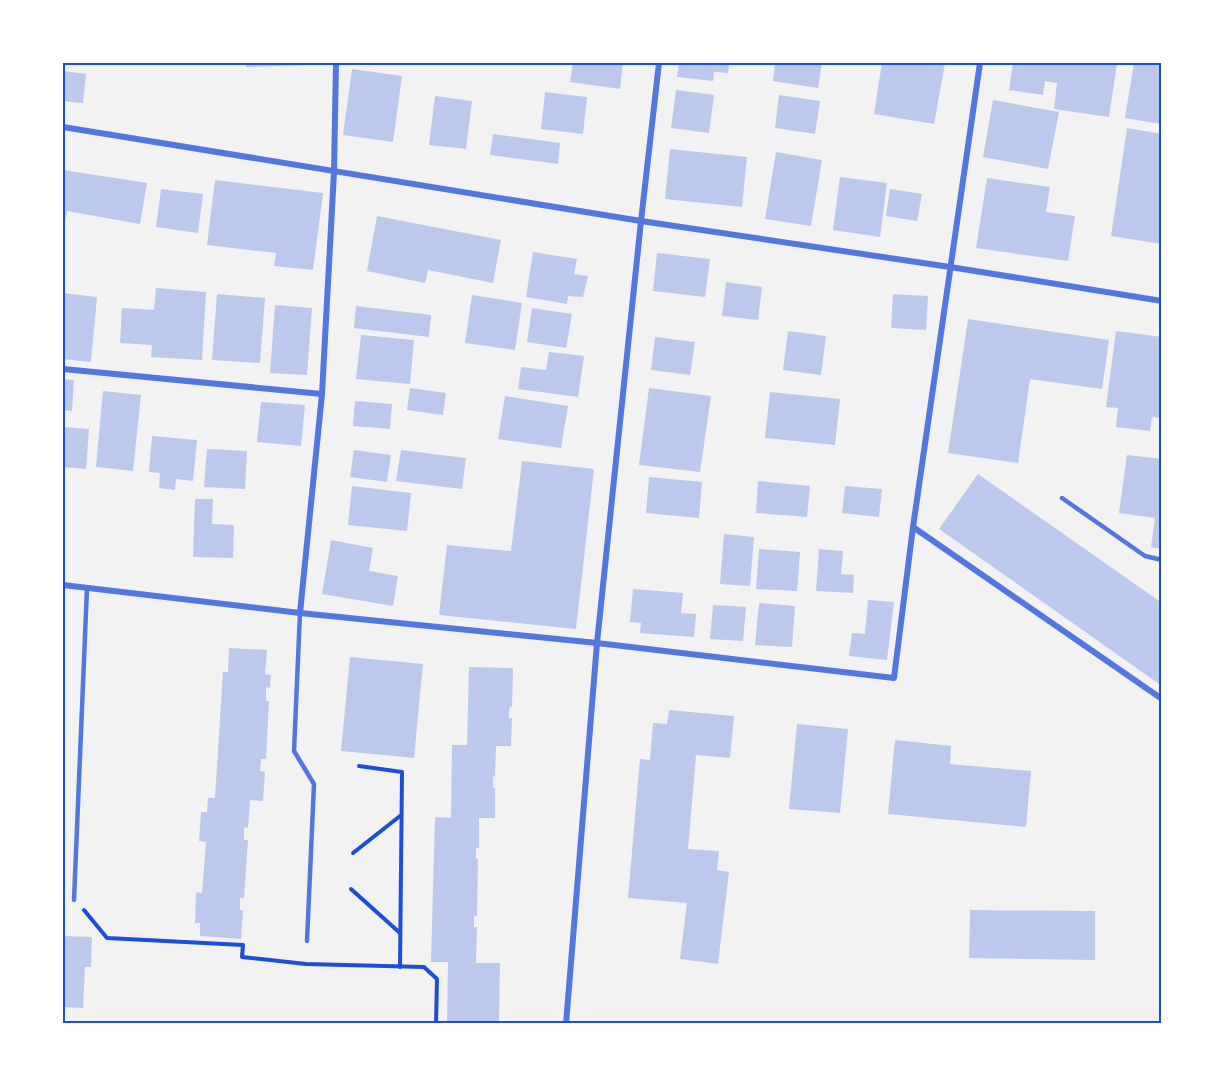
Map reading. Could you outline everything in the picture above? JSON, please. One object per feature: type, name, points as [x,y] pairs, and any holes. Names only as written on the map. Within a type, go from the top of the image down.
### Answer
[{"type":"street","points":[[300,612],[322,394],[334,172],[336,63]]},
{"type":"street","points":[[566,1024],[597,643],[659,63]]},
{"type":"street","points":[[63,585],[894,678],[913,527],[980,63]]},
{"type":"street","points":[[63,127],[641,221],[1162,301]]},
{"type":"street","points":[[63,369],[322,394]]},
{"type":"street","points":[[913,527],[1162,699]]},
{"type":"lane","points":[[1062,498],[1145,556],[1162,560]]},
{"type":"lane","points":[[74,900],[87,588]]},
{"type":"lane","points":[[300,612],[294,750],[314,784],[307,941]]},
{"type":"path","points":[[359,766],[402,772],[400,967]]},
{"type":"path","points":[[353,853],[400,815]]},
{"type":"path","points":[[351,889],[400,934]]},
{"type":"path","points":[[74,900],[107,938],[243,945],[242,957],[306,964],[424,967],[437,979],[436,1024]]},
{"type":"building","points":[[246,63],[307,63],[307,65],[246,67]]},
{"type":"building","points":[[573,63],[623,63],[620,89],[570,82]]},
{"type":"building","points":[[679,63],[729,63],[728,73],[714,72],[713,81],[677,77]]},
{"type":"building","points":[[775,63],[822,63],[818,88],[773,81]]},
{"type":"building","points":[[882,63],[945,63],[934,124],[874,114]]},
{"type":"building","points":[[1013,63],[1117,64],[1109,117],[1054,109],[1057,83],[1045,81],[1043,95],[1009,90]]},
{"type":"building","points":[[1134,63],[1162,63],[1161,124],[1125,118]]},
{"type":"building","points":[[352,69],[402,76],[393,142],[343,135]]},
{"type":"building","points":[[63,71],[86,74],[83,103],[63,101]]},
{"type":"building","points":[[676,90],[714,95],[709,133],[671,128]]},
{"type":"building","points":[[545,92],[587,97],[583,134],[541,129]]},
{"type":"building","points":[[779,95],[820,101],[815,134],[775,128]]},
{"type":"building","points":[[435,96],[472,101],[466,149],[429,145]]},
{"type":"building","points":[[993,100],[1059,112],[1048,169],[983,157]]},
{"type":"building","points":[[1127,128],[1162,134],[1162,244],[1111,236]]},
{"type":"building","points":[[493,134],[560,143],[558,164],[490,155]]},
{"type":"building","points":[[670,149],[747,157],[742,207],[665,199]]},
{"type":"building","points":[[776,152],[822,160],[811,226],[765,219]]},
{"type":"building","points":[[63,170],[147,183],[140,224],[67,211],[63,230]]},
{"type":"building","points":[[840,177],[887,183],[880,237],[833,230]]},
{"type":"building","points":[[987,178],[1050,187],[1046,212],[1075,216],[1068,261],[976,248]]},
{"type":"building","points":[[215,180],[323,193],[313,270],[274,266],[276,253],[207,245]]},
{"type":"building","points":[[161,189],[203,194],[198,233],[156,227]]},
{"type":"building","points":[[890,189],[922,194],[917,221],[886,216]]},
{"type":"building","points":[[377,216],[501,240],[493,283],[428,270],[425,283],[367,271]]},
{"type":"building","points":[[533,252],[577,259],[574,274],[588,276],[583,297],[568,296],[567,304],[526,297]]},
{"type":"building","points":[[657,253],[710,259],[705,297],[653,291]]},
{"type":"building","points":[[726,282],[762,287],[758,320],[722,316]]},
{"type":"building","points":[[156,288],[206,292],[202,360],[151,357],[152,345],[120,343],[122,308],[154,310]]},
{"type":"building","points":[[63,293],[97,297],[91,362],[63,359]]},
{"type":"building","points":[[217,294],[265,298],[260,363],[212,360]]},
{"type":"building","points":[[893,294],[928,296],[926,330],[891,328]]},
{"type":"building","points":[[472,295],[522,303],[515,350],[465,343]]},
{"type":"building","points":[[275,305],[312,308],[307,375],[270,373]]},
{"type":"building","points":[[356,306],[431,315],[429,337],[354,328]]},
{"type":"building","points":[[532,308],[572,314],[566,348],[527,342]]},
{"type":"building","points":[[968,319],[1109,340],[1102,389],[1030,379],[1018,463],[948,453]]},
{"type":"building","points":[[788,331],[826,336],[821,375],[783,370]]},
{"type":"building","points":[[1116,331],[1162,337],[1162,418],[1152,417],[1150,431],[1116,427],[1118,408],[1106,407]]},
{"type":"building","points":[[361,335],[414,340],[410,384],[356,379]]},
{"type":"building","points":[[655,337],[695,342],[690,375],[651,370]]},
{"type":"building","points":[[549,352],[584,356],[578,397],[518,389],[521,367],[546,370]]},
{"type":"building","points":[[63,379],[74,380],[72,411],[63,410]]},
{"type":"building","points":[[410,388],[446,393],[443,415],[407,410]]},
{"type":"building","points":[[649,388],[711,396],[700,472],[639,465]]},
{"type":"building","points":[[103,391],[141,395],[133,471],[96,467]]},
{"type":"building","points":[[770,392],[840,399],[835,445],[765,438]]},
{"type":"building","points":[[505,396],[568,406],[561,448],[498,439]]},
{"type":"building","points":[[355,401],[392,404],[390,429],[353,426]]},
{"type":"building","points":[[261,402],[305,405],[301,446],[257,442]]},
{"type":"building","points":[[63,427],[89,429],[86,469],[63,467]]},
{"type":"building","points":[[152,436],[197,440],[193,481],[176,479],[175,490],[159,488],[160,473],[149,472]]},
{"type":"building","points":[[207,449],[247,451],[245,489],[204,487]]},
{"type":"building","points":[[354,450],[391,455],[387,482],[350,477]]},
{"type":"building","points":[[401,450],[466,458],[462,489],[396,481]]},
{"type":"building","points":[[1127,455],[1162,459],[1162,549],[1151,547],[1155,518],[1119,513]]},
{"type":"building","points":[[522,461],[594,469],[576,629],[439,615],[447,545],[511,551]]},
{"type":"building","points":[[978,474],[1162,603],[1162,686],[939,529]]},
{"type":"building","points":[[649,477],[702,482],[699,518],[646,513]]},
{"type":"building","points":[[758,481],[810,486],[807,517],[756,513]]},
{"type":"building","points":[[352,486],[411,493],[407,531],[348,525]]},
{"type":"building","points":[[845,486],[882,489],[879,517],[842,513]]},
{"type":"building","points":[[195,499],[213,499],[212,524],[234,525],[233,558],[193,557]]},
{"type":"building","points":[[724,534],[754,537],[750,586],[720,584]]},
{"type":"building","points":[[331,540],[373,548],[369,571],[398,576],[393,606],[322,594]]},
{"type":"building","points":[[759,549],[800,552],[797,591],[756,589]]},
{"type":"building","points":[[819,549],[843,551],[841,574],[854,575],[853,593],[816,591]]},
{"type":"building","points":[[633,589],[683,593],[681,613],[696,614],[694,637],[640,633],[641,623],[630,622]]},
{"type":"building","points":[[868,600],[894,602],[887,660],[849,656],[852,633],[865,634]]},
{"type":"building","points":[[759,603],[795,606],[792,647],[755,645]]},
{"type":"building","points":[[713,605],[746,607],[743,641],[710,639]]},
{"type":"building","points":[[229,648],[267,650],[265,674],[271,675],[270,688],[266,687],[266,701],[269,701],[266,759],[261,759],[260,771],[265,772],[263,801],[250,800],[248,828],[244,827],[244,840],[248,840],[244,898],[240,898],[240,910],[243,910],[241,939],[200,936],[200,923],[195,923],[196,892],[202,893],[206,842],[199,841],[201,812],[207,812],[208,798],[215,798],[223,672],[228,672]]},
{"type":"building","points":[[350,657],[423,664],[414,758],[341,751]]},
{"type":"building","points":[[469,667],[513,668],[512,707],[510,706],[509,712],[509,718],[512,718],[511,746],[496,746],[495,777],[493,776],[495,818],[479,818],[479,848],[476,848],[476,859],[478,859],[477,916],[474,916],[474,927],[477,927],[476,963],[500,963],[499,1024],[447,1024],[448,962],[431,962],[435,817],[451,818],[452,745],[467,745]]},
{"type":"building","points":[[669,710],[734,716],[730,758],[696,755],[688,849],[719,851],[717,870],[729,872],[718,964],[680,959],[687,903],[628,898],[640,759],[650,760],[653,723],[667,724]]},
{"type":"building","points":[[797,724],[848,729],[840,813],[789,809]]},
{"type":"building","points":[[895,740],[951,746],[950,764],[1031,771],[1026,827],[888,814]]},
{"type":"building","points":[[970,910],[1095,911],[1095,960],[969,958]]},
{"type":"building","points":[[63,936],[92,937],[91,967],[85,967],[83,1008],[63,1007]]}]
